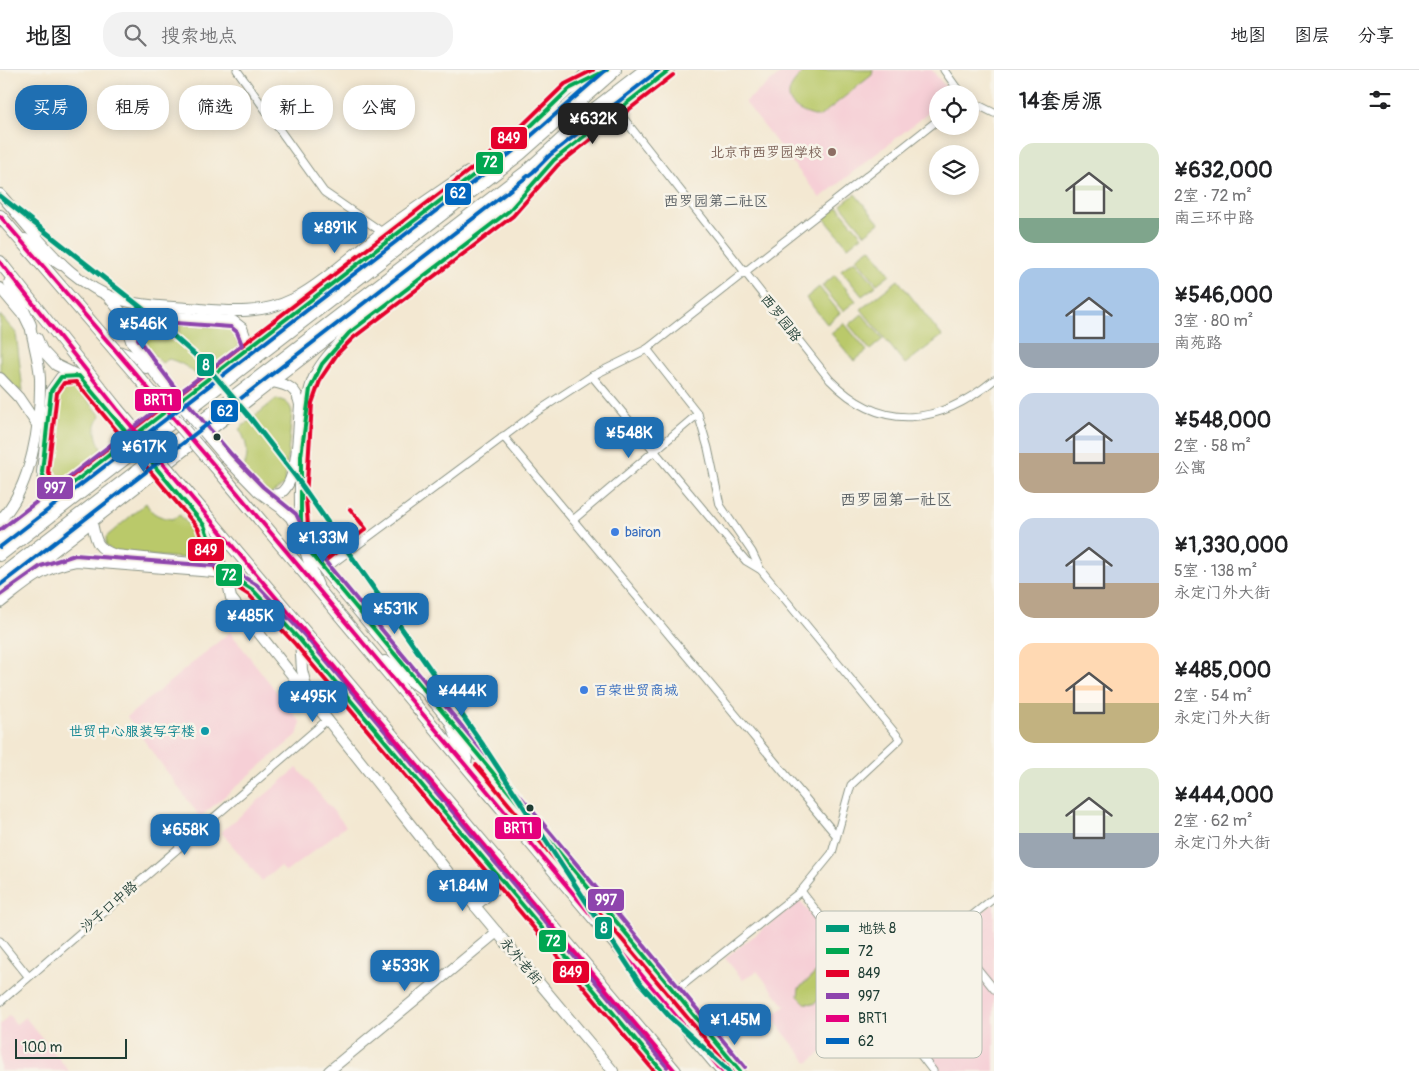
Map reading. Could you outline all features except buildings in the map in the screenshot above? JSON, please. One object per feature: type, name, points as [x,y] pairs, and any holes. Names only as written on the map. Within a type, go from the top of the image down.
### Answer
[{"type":"highway","points":[[569,89],[607,70]]},
{"type":"highway","points":[[0,555],[520,154],[615,70]]},
{"type":"highway","points":[[532,174],[597,107],[645,70]]},
{"type":"highway","points":[[496,171],[505,151]]},
{"type":"highway","points":[[0,576],[532,174],[554,160]]},
{"type":"highway","points":[[0,216],[214,465],[722,1071]]},
{"type":"highway","points":[[13,232],[61,264]]},
{"type":"highway","points":[[0,263],[30,325]]},
{"type":"highway","points":[[0,263],[117,410],[675,1071]]},
{"type":"highway","points":[[370,652],[424,689]]},
{"type":"highway","points":[[452,724],[471,771]]},
{"type":"highway","points":[[712,1037],[730,1071]]},
{"type":"street","points":[[237,70],[324,192],[382,232]]},
{"type":"street","points":[[0,194],[61,264],[80,279],[107,295],[134,302],[234,312],[256,311],[291,300],[315,286],[382,232],[505,146],[553,107],[589,70]]},
{"type":"street","points":[[554,160],[670,70]]},
{"type":"street","points":[[944,70],[955,85]]},
{"type":"street","points":[[979,106],[994,113]]},
{"type":"street","name":"西罗园路","points":[[617,110],[830,380],[845,395],[868,409],[888,416],[916,416],[948,410],[980,392],[994,380]]},
{"type":"street","points":[[0,538],[249,347],[296,314],[505,151],[535,122]]},
{"type":"street","points":[[324,570],[503,436],[592,376],[647,350],[929,127]]},
{"type":"street","points":[[0,593],[272,382],[532,174]]},
{"type":"street","points":[[532,174],[509,211],[349,333],[333,349],[315,375],[306,402],[300,498],[303,542],[324,570],[740,1071]]},
{"type":"street","points":[[0,288],[30,325],[42,350],[56,365],[80,376],[189,505],[204,525],[214,553],[226,573],[253,590],[300,640],[426,793],[504,882],[662,1071]]},
{"type":"street","points":[[107,295],[120,312],[131,340],[156,376],[226,458],[259,492],[291,518],[303,542],[321,593]]},
{"type":"street","points":[[131,340],[134,325],[148,314],[233,321],[242,328],[249,347]]},
{"type":"street","points":[[0,520],[8,511],[23,483],[38,426],[40,377],[30,325]]},
{"type":"street","points":[[114,350],[129,355],[156,376]]},
{"type":"street","points":[[647,350],[698,414],[708,448],[720,505],[752,552],[761,570],[900,739],[851,785],[832,853],[801,891],[674,992]]},
{"type":"street","points":[[63,491],[46,483],[42,472],[51,391],[61,377],[80,376]]},
{"type":"street","points":[[592,376],[656,450],[746,561],[761,570]]},
{"type":"street","points":[[0,378],[19,398],[38,426]]},
{"type":"street","points":[[259,492],[274,495],[282,493],[292,479],[294,468],[300,405],[298,397],[294,390],[287,385],[272,382]]},
{"type":"street","points":[[574,520],[698,414]]},
{"type":"street","points":[[503,436],[836,834]]},
{"type":"street","points":[[92,523],[98,544],[104,551],[191,563],[202,558],[208,544],[204,525]]},
{"type":"street","points":[[0,603],[36,575],[55,565],[76,561],[226,573]]},
{"type":"street","name":"永外老街","points":[[226,573],[231,598],[475,906],[613,1071]]},
{"type":"street","points":[[300,640],[302,670],[308,697]]},
{"type":"street","name":"沙子口中路","points":[[0,1002],[327,720]]},
{"type":"street","points":[[475,906],[504,882]]},
{"type":"street","points":[[801,891],[816,911]]},
{"type":"street","points":[[978,911],[994,898]]},
{"type":"street","points":[[329,1071],[497,932]]},
{"type":"street","points":[[0,941],[28,976]]},
{"type":"street","points":[[982,974],[994,989]]},
{"type":"street","points":[[923,1058],[933,1071]]},
{"type":"shaded area","name":"北京市西罗园学校","points":[[785,70],[932,70],[944,85],[929,85],[929,112],[820,198],[745,102]]},
{"type":"shaded area","points":[[230,632],[301,723],[297,735],[200,817],[127,717]]},
{"type":"shaded area","points":[[297,768],[346,826],[286,872],[280,866],[262,881],[221,832]]},
{"type":"shaded area","points":[[800,901],[816,922],[816,1057],[808,1063],[771,1017],[785,1006],[757,971],[743,980],[725,958]]},
{"type":"shaded area","points":[[994,903],[994,1071],[939,1071],[929,1058],[982,1058],[982,913]]},
{"type":"shaded area","points":[[9,1015],[16,1024],[25,1017],[69,1071],[0,1071],[0,1025]]},
{"type":"green space","points":[[807,70],[873,70],[872,75],[819,117],[798,110],[789,99],[792,85]]},
{"type":"green space","points":[[855,194],[879,223],[865,234],[841,205]]},
{"type":"green space","points":[[838,207],[862,236],[848,247],[824,218]]},
{"type":"green space","points":[[870,248],[890,274],[877,284],[856,258]]},
{"type":"green space","points":[[855,260],[876,286],[862,296],[841,270]]},
{"type":"green space","points":[[835,275],[856,301],[843,311],[822,286]]},
{"type":"green space","points":[[898,280],[942,336],[905,364],[861,309]]},
{"type":"green space","points":[[819,287],[840,313],[827,324],[806,298]]},
{"type":"green space","points":[[862,314],[883,339],[870,350],[849,325]]},
{"type":"green space","points":[[0,315],[16,333],[23,391],[15,389],[0,370]]},
{"type":"green space","points":[[154,321],[227,328],[236,330],[241,339],[238,348],[200,379],[183,364],[169,359],[162,363],[146,346],[140,332],[142,326]]},
{"type":"green space","points":[[844,323],[867,351],[854,361],[831,333]]},
{"type":"green space","points":[[71,386],[78,388],[101,416],[96,424],[96,434],[104,452],[65,483],[54,477],[50,469],[57,396],[60,391]]},
{"type":"green space","points":[[276,399],[286,402],[292,412],[285,484],[270,495],[241,470],[246,461],[247,449],[239,429]]},
{"type":"green space","points":[[146,503],[154,513],[160,516],[172,519],[180,515],[204,543],[196,559],[114,553],[106,545],[106,537]]},
{"type":"green space","points":[[816,973],[816,1002],[814,1004],[805,1003],[798,996],[799,988]]},
{"type":"metro line","name":"8","points":[[0,196],[143,309],[203,362],[248,415],[296,477],[483,745],[639,982],[670,1017],[729,1071]]},
{"type":"transit line","name":"849","points":[[132,430],[501,146],[565,84],[593,70]]},
{"type":"transit line","name":"62","points":[[0,547],[516,149],[606,70]]},
{"type":"transit line","name":"72","points":[[131,438],[505,151],[569,89],[607,70]]},
{"type":"transit line","name":"62","points":[[0,585],[533,172],[550,155],[659,70]]},
{"type":"transit line","name":"72","points":[[669,70],[554,160],[509,211],[349,333],[322,364],[310,389],[301,456],[301,525],[304,542],[311,553],[740,1071]]},
{"type":"transit line","name":"849","points":[[350,509],[366,529],[325,561],[309,540],[306,498],[312,403],[321,378],[338,353],[353,338],[513,216],[558,165],[673,75]]},
{"type":"transit line","name":"BRT1","points":[[0,216],[214,465],[722,1071]]},
{"type":"transit line","name":"BRT1","points":[[0,262],[117,409],[675,1071]]},
{"type":"transit line","name":"997","points":[[149,321],[231,327],[237,332],[242,345],[179,393],[138,339],[141,328],[149,321]]},
{"type":"transit line","name":"72","points":[[79,376],[131,438],[63,491],[46,483],[42,472],[51,391],[61,377],[79,376]]},
{"type":"transit line","name":"849","points":[[76,382],[122,437],[62,484],[51,478],[48,471],[57,393],[64,383],[76,382]]},
{"type":"transit line","name":"997","points":[[0,530],[169,400]]},
{"type":"transit line","name":"997","points":[[187,402],[231,454],[263,487],[296,514],[308,539],[329,566],[745,1067]]},
{"type":"transit line","name":"72","points":[[131,438],[204,525],[214,553],[226,573],[253,590],[300,640],[662,1071]]},
{"type":"transit line","name":"849","points":[[130,447],[198,528],[208,556],[221,577],[249,595],[295,644],[654,1071]]},
{"type":"transit line","name":"997","points":[[0,595],[41,566],[75,555],[227,567],[257,585],[305,636],[667,1067]]},
{"type":"transit line","name":"849","points":[[476,765],[732,1071]]},
{"type":"place","name":"北京市西罗园学校","points":[[832,152]]},
{"type":"place","name":"bairon","points":[[615,532]]},
{"type":"place","name":"百荣世贸商城","points":[[584,690]]},
{"type":"place","name":"世贸中心服装写字楼","points":[[205,731]]},
{"type":"district","name":"西罗园第二社区","points":[[716,201]]},
{"type":"district","name":"西罗园第一社区","points":[[896,500]]}]
